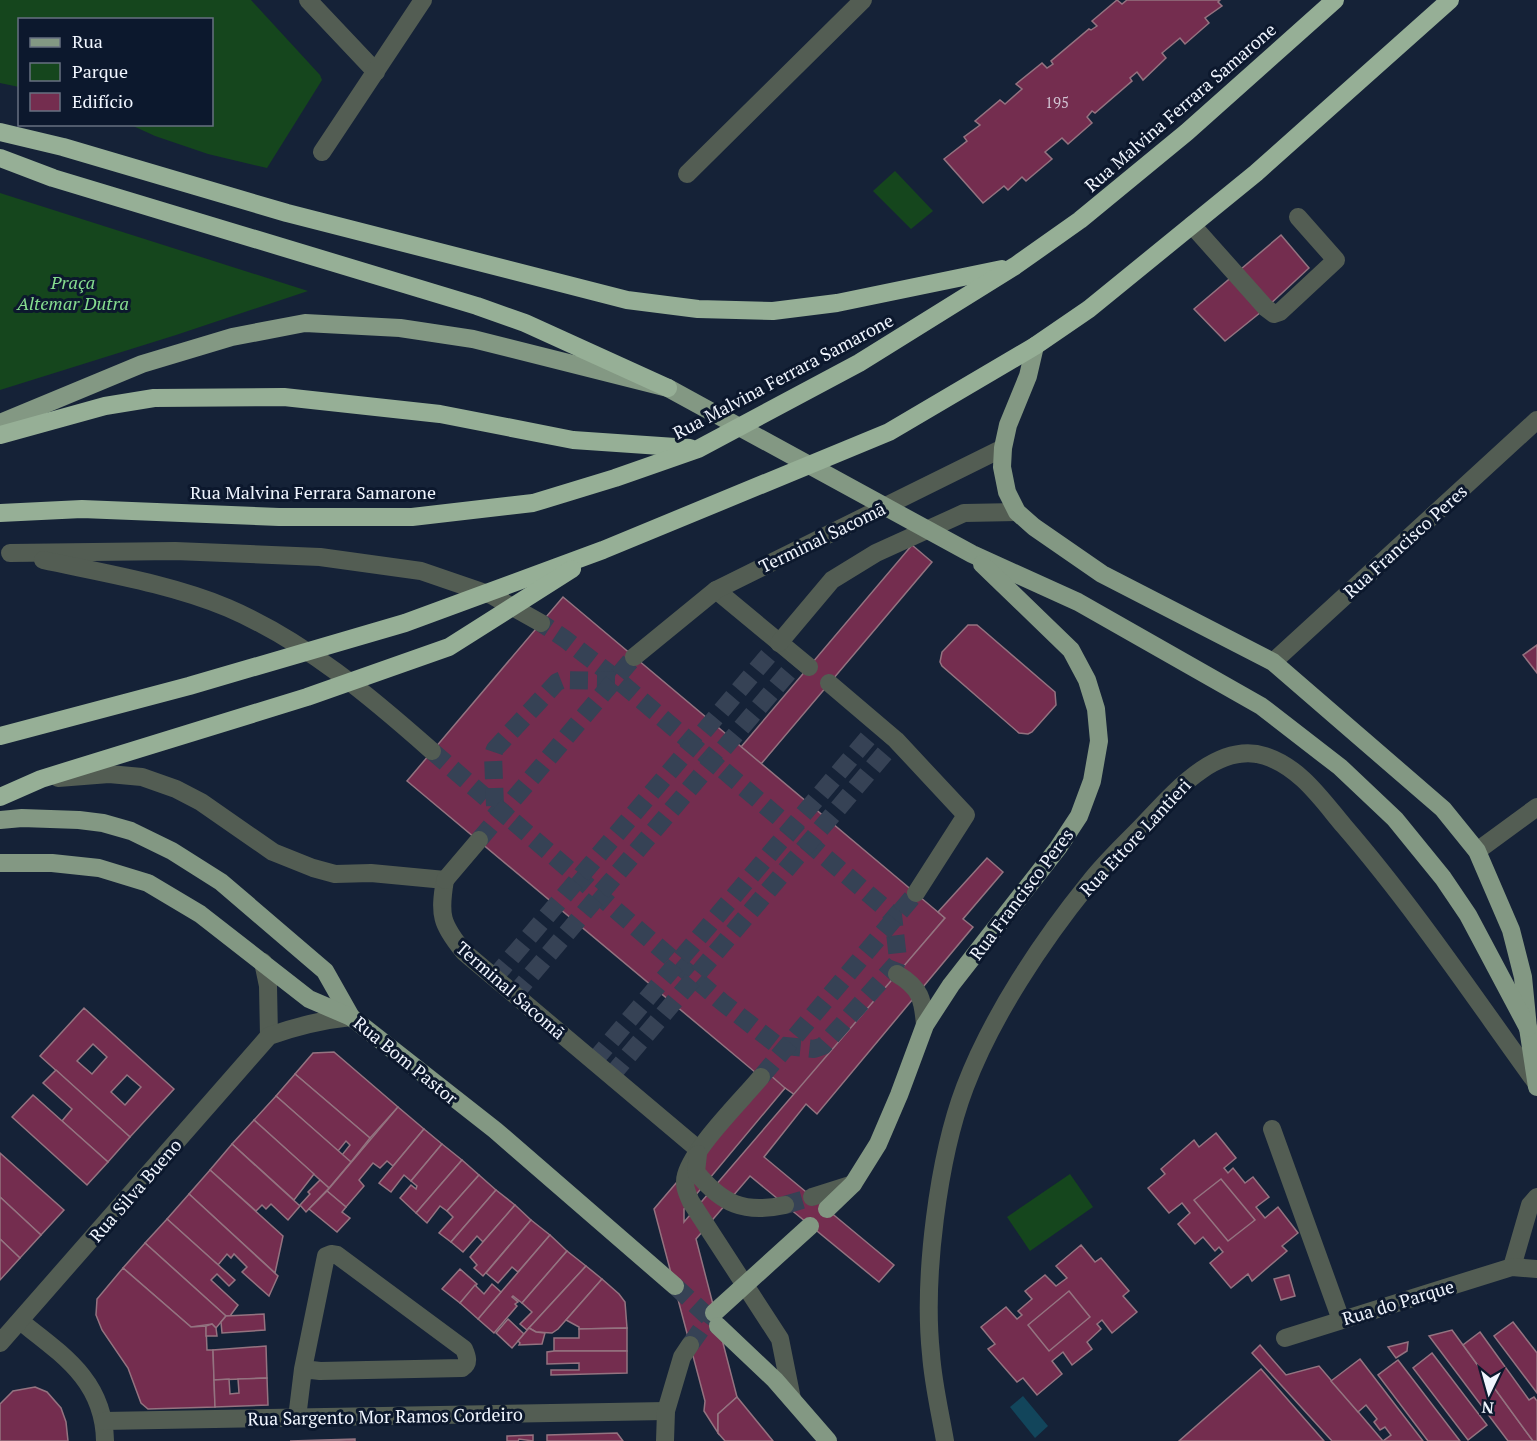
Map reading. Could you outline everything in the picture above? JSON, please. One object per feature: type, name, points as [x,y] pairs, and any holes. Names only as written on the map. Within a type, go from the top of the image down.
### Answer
[{"type":"highway","name":"Rua Malvina Ferrara Samarone","points":[[0,513],[81,509],[279,517],[412,517],[532,503],[615,478],[698,449],[859,363],[1015,266],[1080,220],[1186,132],[1335,0]]},
{"type":"highway","points":[[0,736],[189,686],[405,623],[603,550],[889,432],[1035,346],[1089,309],[1256,173],[1450,0]]},
{"type":"highway","points":[[0,132],[63,147],[286,213],[627,300],[698,309],[773,310],[837,303],[1015,266]]},
{"type":"highway","points":[[0,158],[53,178],[525,322],[668,388]]},
{"type":"highway","points":[[0,435],[105,406],[154,398],[284,397],[440,414],[573,440],[698,449]]},
{"type":"highway","points":[[0,797],[41,779],[307,697],[449,647],[603,550]]},
{"type":"main road","points":[[0,423],[141,364],[232,337],[305,323],[400,328],[473,339],[668,388],[972,554],[1078,602],[1261,706],[1340,766],[1395,819],[1443,878],[1468,915],[1528,1028]]},
{"type":"main road","points":[[1035,346],[1028,376],[1008,425],[1003,448],[1002,467],[1007,492],[1017,512],[1034,527],[1102,574],[1273,662],[1443,809],[1477,851],[1511,930],[1523,977],[1537,1085]]},
{"type":"main road","name":"Rua Francisco Peres","points":[[827,1209],[853,1184],[878,1144],[925,1025],[951,985],[1058,848],[1079,816],[1092,781],[1099,741],[1096,709],[1088,680],[1071,650],[972,554]]},
{"type":"main road","name":"Rua Bom Pastor","points":[[0,820],[79,819],[103,823],[131,831],[172,851],[221,882],[325,971],[351,1017],[495,1130],[675,1286]]},
{"type":"main road","points":[[0,863],[52,863],[99,868],[148,882],[200,914],[309,999],[351,1017]]},
{"type":"main road","points":[[810,1226],[744,1285],[716,1319],[775,1380],[828,1441]]},
{"type":"street","points":[[308,0],[376,72]]},
{"type":"street","points":[[322,152],[423,0]]},
{"type":"street","points":[[687,174],[863,0]]},
{"type":"street","points":[[1192,225],[1266,309],[1274,314],[1280,312],[1336,260],[1298,217]]},
{"type":"street","name":"Rua Francisco Peres","points":[[1273,662],[1537,420]]},
{"type":"street","name":"Terminal Sacomã","points":[[634,657],[716,590],[1003,448]]},
{"type":"street","points":[[779,643],[832,580],[876,553],[964,513],[1017,512]]},
{"type":"street","points":[[5,554],[175,550],[321,556],[420,571],[491,595],[541,624]]},
{"type":"street","points":[[5,554],[152,583],[228,608],[298,645],[381,707],[428,747]]},
{"type":"street","points":[[716,590],[809,667]]},
{"type":"street","points":[[829,683],[896,740],[966,815],[916,893]]},
{"type":"street","name":"Rua Ettore Lantieri","points":[[945,1441],[931,1356],[929,1324],[932,1253],[946,1159],[964,1088],[986,1040],[1012,995],[1041,949],[1090,881],[1151,816],[1198,772],[1224,757],[1244,753],[1264,756],[1290,767],[1315,791],[1377,864],[1537,1085]]},
{"type":"street","points":[[41,779],[110,774],[142,777],[176,789],[201,802],[273,852],[335,874],[371,873],[445,879],[479,840]]},
{"type":"street","points":[[1477,851],[1537,807]]},
{"type":"street","name":"Terminal Sacomã","points":[[445,879],[440,906],[447,932],[464,952],[699,1150]]},
{"type":"street","points":[[262,962],[268,986],[269,1036],[323,1020],[351,1017]]},
{"type":"street","points":[[897,974],[917,989],[923,1001],[925,1025]]},
{"type":"street","name":"Rua Silva Bueno","points":[[0,1343],[269,1036]]},
{"type":"street","points":[[761,1077],[699,1150],[686,1175],[685,1188],[691,1202],[780,1339],[792,1399]]},
{"type":"street","points":[[1272,1129],[1341,1320]]},
{"type":"street","points":[[699,1150],[696,1172],[710,1189],[733,1204],[766,1209],[785,1205]]},
{"type":"street","points":[[812,1197],[853,1184]]},
{"type":"street","points":[[1512,1267],[1530,1205],[1537,1197]]},
{"type":"street","points":[[297,1418],[303,1369],[326,1256],[331,1254],[337,1255],[464,1349],[468,1358],[467,1364],[462,1368],[320,1371],[303,1369]]},
{"type":"street","name":"Rua do Parque","points":[[1285,1338],[1512,1267],[1537,1269]]},
{"type":"street","points":[[21,1321],[67,1359],[89,1383],[104,1421],[105,1441]]},
{"type":"street","points":[[665,1441],[666,1411],[682,1358],[690,1345]]},
{"type":"street","name":"Rua Sargento Mor Ramos Cordeiro","points":[[104,1421],[666,1411]]},
{"type":"green space","points":[[0,0],[251,0],[320,75],[322,80],[267,168],[208,154],[133,126],[213,126],[213,18],[18,18],[18,87],[0,83]]},
{"type":"green space","points":[[895,171],[933,211],[911,229],[873,191]]},
{"type":"green space","name":"Praça Altemar Dutra","points":[[0,193],[308,291],[0,390]]},
{"type":"green space","points":[[1070,1174],[1093,1207],[1030,1251],[1007,1217]]},
{"type":"water","points":[[1023,1396],[1048,1426],[1035,1438],[1010,1407]]},
{"type":"building","points":[[1117,0],[1122,4],[1127,0],[1220,0],[1218,2],[1222,6],[1205,18],[1209,23],[1185,44],[1180,38],[1162,53],[1166,58],[1143,80],[1137,72],[1130,78],[1132,81],[1095,113],[1092,111],[1087,117],[1092,123],[1068,144],[1062,138],[1045,152],[1052,159],[1026,181],[1022,177],[1008,190],[1004,186],[983,203],[944,159],[967,141],[964,137],[980,125],[975,121],[1000,100],[1005,104],[1022,89],[1016,84],[1042,63],[1047,68],[1053,64],[1051,61],[1089,29],[1097,26],[1092,21]]},
{"type":"building","points":[[1281,235],[1309,268],[1266,308],[1225,341],[1194,309]]},
{"type":"building","points":[[912,545],[932,562],[761,764],[741,747]]},
{"type":"building","points":[[563,597],[945,918],[795,1095],[785,1088],[780,1093],[407,781]]},
{"type":"building","points":[[968,625],[977,625],[1055,692],[1056,705],[1032,732],[1019,733],[942,666],[940,662],[942,652]]},
{"type":"building","points":[[1537,645],[1537,673],[1523,655]]},
{"type":"building","points":[[987,858],[1003,872],[963,919],[973,927],[817,1114],[806,1104],[764,1157],[894,1265],[879,1282],[750,1176],[696,1239],[737,1397],[718,1414],[718,1433],[704,1411],[705,1401],[654,1209],[769,1074],[785,1088],[684,1209],[684,1222],[945,918],[938,912]]},
{"type":"building","points":[[84,1008],[174,1089],[130,1137],[40,1056]],"holes":[[[93,1044],[107,1057],[92,1074],[77,1061]],[[127,1075],[141,1087],[125,1105],[111,1092]]]},
{"type":"building","points":[[334,1052],[398,1107],[370,1138],[295,1074],[313,1053]]},
{"type":"building","points":[[56,1070],[130,1137],[108,1162],[62,1121],[72,1109],[43,1083]]},
{"type":"building","points":[[295,1074],[370,1138],[351,1162],[342,1155],[350,1145],[346,1141],[338,1151],[276,1096]]},
{"type":"building","points":[[33,1095],[108,1162],[87,1185],[12,1117]]},
{"type":"building","points":[[276,1096],[351,1162],[329,1188],[254,1120]]},
{"type":"building","points":[[398,1107],[424,1129],[393,1166],[387,1161],[380,1168],[373,1163],[359,1180],[364,1186],[346,1207],[327,1191]]},
{"type":"building","points":[[254,1120],[314,1174],[294,1200],[232,1144]]},
{"type":"building","points":[[424,1129],[442,1144],[411,1181],[404,1175],[391,1192],[379,1183]]},
{"type":"building","points":[[1216,1133],[1236,1158],[1224,1168],[1228,1173],[1233,1168],[1245,1183],[1253,1177],[1269,1197],[1256,1207],[1265,1218],[1278,1207],[1298,1233],[1282,1246],[1287,1251],[1252,1281],[1248,1274],[1231,1288],[1210,1263],[1223,1252],[1219,1247],[1215,1251],[1203,1237],[1195,1244],[1178,1224],[1190,1213],[1182,1203],[1169,1213],[1148,1188],[1165,1174],[1161,1169],[1194,1140],[1199,1147]]},
{"type":"building","points":[[232,1144],[300,1206],[288,1220],[271,1204],[266,1209],[262,1205],[256,1211],[210,1170]]},
{"type":"building","points":[[442,1144],[462,1160],[416,1213],[400,1198],[411,1185],[416,1189],[417,1186],[411,1181]]},
{"type":"building","points":[[0,1153],[64,1210],[41,1235],[0,1197]]},
{"type":"building","points":[[462,1160],[479,1175],[447,1211],[440,1206],[427,1223],[416,1213]]},
{"type":"building","points":[[210,1170],[283,1236],[275,1273],[189,1194]]},
{"type":"building","points":[[479,1175],[496,1190],[451,1242],[439,1233],[453,1217],[447,1211]]},
{"type":"building","points":[[1221,1179],[1255,1220],[1228,1241],[1194,1200]]},
{"type":"building","points":[[320,1180],[329,1188],[306,1212],[300,1205],[310,1194],[308,1192]]},
{"type":"building","points":[[496,1190],[515,1205],[483,1242],[477,1236],[463,1252],[451,1242]]},
{"type":"building","points":[[327,1191],[346,1207],[342,1212],[350,1218],[337,1232],[309,1209]]},
{"type":"building","points":[[189,1194],[278,1276],[269,1296],[242,1272],[247,1267],[234,1254],[231,1258],[227,1254],[218,1265],[167,1219]]},
{"type":"building","points":[[0,1197],[41,1235],[20,1258],[0,1239]]},
{"type":"building","points":[[515,1205],[531,1220],[483,1276],[474,1268],[477,1265],[470,1257]]},
{"type":"building","points":[[167,1219],[235,1280],[229,1286],[217,1274],[211,1280],[238,1305],[230,1316],[226,1316],[145,1243]]},
{"type":"building","points":[[531,1220],[550,1235],[518,1272],[512,1267],[498,1283],[486,1273]]},
{"type":"building","points":[[550,1235],[567,1251],[522,1303],[512,1297],[518,1302],[515,1304],[517,1306],[494,1333],[478,1319]]},
{"type":"building","points":[[0,1239],[20,1258],[0,1280]]},
{"type":"building","points":[[145,1243],[226,1316],[216,1328],[212,1324],[191,1327],[123,1268]]},
{"type":"building","points":[[1081,1245],[1095,1262],[1101,1258],[1129,1291],[1123,1296],[1137,1312],[1112,1333],[1102,1320],[1097,1324],[1101,1329],[1087,1342],[1092,1349],[1072,1365],[1063,1352],[1052,1361],[1062,1374],[1037,1395],[1023,1378],[1017,1382],[988,1349],[995,1344],[981,1327],[1006,1307],[1017,1319],[1022,1315],[1018,1311],[1032,1299],[1025,1291],[1045,1275],[1056,1286],[1067,1278],[1056,1266]]},
{"type":"building","points":[[567,1251],[586,1266],[527,1330],[520,1324],[532,1312],[522,1303]]},
{"type":"building","points":[[586,1266],[602,1279],[558,1329],[552,1333],[536,1332],[529,1328]]},
{"type":"building","points":[[123,1268],[191,1327],[206,1326],[207,1350],[213,1350],[215,1407],[148,1409],[141,1403],[128,1368],[102,1330],[96,1315],[97,1299]]},
{"type":"building","points":[[460,1269],[477,1284],[460,1303],[442,1289]]},
{"type":"building","points":[[1289,1275],[1295,1296],[1281,1300],[1274,1279]]},
{"type":"building","points":[[602,1279],[625,1302],[627,1328],[579,1329],[566,1320]]},
{"type":"building","points":[[492,1284],[501,1292],[478,1319],[460,1303],[475,1285],[484,1294]]},
{"type":"building","points":[[1069,1291],[1090,1317],[1049,1351],[1028,1325]]},
{"type":"building","points":[[264,1314],[265,1330],[222,1333],[221,1322],[226,1316]]},
{"type":"building","points":[[508,1319],[524,1334],[512,1348],[496,1333]]},
{"type":"building","points":[[1513,1322],[1537,1353],[1537,1393],[1494,1336]]},
{"type":"building","points":[[212,1324],[216,1328],[217,1336],[206,1336],[206,1326]]},
{"type":"building","points":[[529,1328],[545,1333],[542,1344],[519,1345],[518,1341]]},
{"type":"building","points":[[627,1328],[627,1351],[554,1351],[554,1338],[579,1338],[579,1329]]},
{"type":"building","points":[[1452,1330],[1533,1441],[1508,1441],[1429,1336]]},
{"type":"building","points":[[1480,1332],[1529,1400],[1534,1397],[1537,1401],[1537,1441],[1533,1441],[1463,1345]]},
{"type":"building","points":[[1408,1342],[1407,1351],[1396,1358],[1388,1347]]},
{"type":"building","points":[[1260,1345],[1286,1375],[1319,1366],[1383,1441],[1332,1441],[1252,1353]]},
{"type":"building","points":[[266,1346],[267,1378],[214,1380],[213,1350]]},
{"type":"building","points":[[627,1351],[627,1373],[551,1375],[551,1370],[579,1370],[579,1363],[547,1364],[547,1352]]},
{"type":"building","points":[[1432,1353],[1487,1425],[1468,1440],[1413,1368]]},
{"type":"building","points":[[1360,1359],[1423,1441],[1383,1441],[1391,1435],[1385,1427],[1380,1430],[1374,1422],[1377,1419],[1366,1405],[1358,1412],[1331,1381]]},
{"type":"building","points":[[1398,1360],[1460,1441],[1428,1441],[1378,1375]]},
{"type":"building","points":[[1261,1369],[1324,1441],[1179,1441]]},
{"type":"building","points":[[267,1378],[268,1405],[215,1407],[214,1380],[229,1379],[230,1394],[239,1393],[238,1379]]},
{"type":"building","points":[[35,1387],[47,1392],[61,1408],[66,1422],[68,1441],[0,1441],[0,1404],[13,1391]]},
{"type":"building","points":[[737,1397],[773,1441],[725,1441],[718,1433],[718,1414]]},
{"type":"building","points":[[617,1433],[623,1441],[547,1441],[547,1435]]},
{"type":"building","points":[[533,1435],[533,1441],[519,1439],[518,1441],[507,1441],[507,1436]]},
{"type":"building","points":[[355,1439],[355,1441],[290,1441]]},
{"type":"tunnel","points":[[432,751],[722,1002],[777,1045],[814,1049],[823,1046],[896,964],[898,959],[893,915],[619,681],[541,623]]},
{"type":"tunnel","points":[[494,978],[779,643]]},
{"type":"tunnel","points":[[479,840],[634,657]]},
{"type":"tunnel","points":[[514,995],[799,660]]},
{"type":"tunnel","points":[[495,806],[493,755],[495,749],[557,682],[562,680],[619,681]]},
{"type":"tunnel","points":[[594,1061],[879,725]]},
{"type":"tunnel","points":[[611,1076],[896,740]]},
{"type":"tunnel","points":[[761,1077],[916,893]]},
{"type":"tunnel","points":[[785,1205],[812,1197]]},
{"type":"tunnel","points":[[675,1286],[718,1326]]},
{"type":"tunnel","points":[[690,1345],[710,1317]]}]
